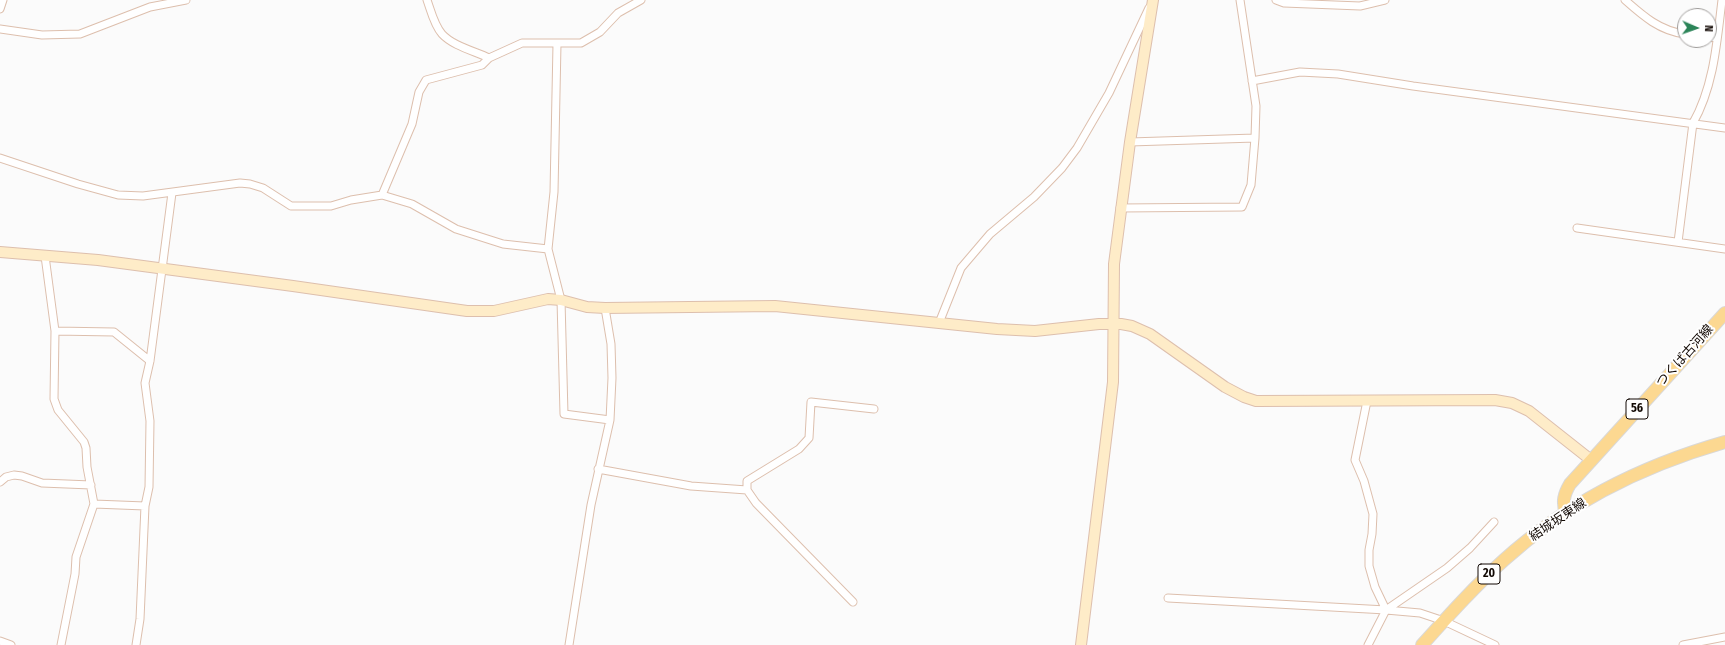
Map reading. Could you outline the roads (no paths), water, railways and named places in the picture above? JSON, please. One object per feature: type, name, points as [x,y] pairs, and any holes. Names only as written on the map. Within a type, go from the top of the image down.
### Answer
[{"type":"main road","name":"つくば古河線","points":[[1566,513],[1563,502],[1566,490],[1591,460],[1725,312]]},
{"type":"main road","name":"結城坂東線","points":[[1422,645],[1474,588],[1505,559],[1545,527],[1603,490],[1640,472],[1684,455],[1725,442]]},
{"type":"street","points":[[0,10],[3,0]]},
{"type":"street","points":[[0,29],[42,35],[80,34],[150,7],[186,0]]},
{"type":"street","points":[[427,0],[433,18],[441,34],[453,42],[489,58]]},
{"type":"street","points":[[382,195],[412,124],[419,92],[423,83],[429,79],[482,65],[489,58],[522,43],[581,43],[600,32],[618,13],[641,0]]},
{"type":"street","points":[[1081,645],[1113,382],[1114,264],[1120,208],[1153,0]]},
{"type":"street","points":[[939,323],[961,268],[990,234],[1034,197],[1062,168],[1077,148],[1110,93],[1153,0]]},
{"type":"street","points":[[1120,208],[1242,207],[1251,185],[1256,106],[1240,0]]},
{"type":"street","points":[[1276,0],[1284,3],[1360,6],[1385,0]]},
{"type":"street","points":[[1625,0],[1653,24],[1677,33]]},
{"type":"street","points":[[1717,38],[1722,0]]},
{"type":"street","points":[[557,44],[554,192],[548,249],[561,300],[564,414],[610,420]]},
{"type":"street","points":[[1678,242],[1693,123],[1700,111],[1709,84],[1715,48]]},
{"type":"street","points":[[1252,81],[1300,72],[1338,74],[1584,110],[1725,128]]},
{"type":"street","points":[[1130,142],[1255,138]]},
{"type":"street","points":[[0,158],[110,194],[135,197],[233,184],[250,184],[263,188],[291,206],[331,206],[351,200],[382,195],[412,204],[456,229],[483,238],[503,244],[548,249]]},
{"type":"street","points":[[136,645],[140,619],[145,506],[148,487],[150,421],[145,383],[150,361],[172,193]]},
{"type":"street","points":[[1577,228],[1725,249]]},
{"type":"street","points":[[0,252],[98,260],[163,268],[467,311],[494,311],[548,299],[561,300],[587,307],[605,308],[775,306],[997,329],[1035,331],[1114,324],[1132,326],[1150,334],[1225,387],[1244,397],[1256,401],[1495,400],[1512,403],[1529,411],[1591,460]]},
{"type":"street","points":[[45,256],[55,331],[54,399],[58,410],[84,442],[86,448],[86,467],[94,504],[76,557],[75,574],[61,645]]},
{"type":"street","points":[[569,645],[591,505],[610,420],[612,378],[611,344],[605,308]]},
{"type":"street","points":[[55,331],[114,332],[150,361]]},
{"type":"street","points":[[1367,401],[1355,460],[1364,481],[1372,514],[1369,566],[1375,587],[1386,610]]},
{"type":"street","points":[[853,602],[756,503],[747,490],[747,481],[799,449],[809,438],[811,402],[874,409]]},
{"type":"street","points":[[598,469],[691,486],[747,490]]},
{"type":"street","points":[[0,481],[14,475],[22,476],[42,483],[91,486]]},
{"type":"street","points":[[94,504],[145,506]]},
{"type":"street","points":[[1368,645],[1386,610],[1447,568],[1470,548],[1494,522]]},
{"type":"street","points":[[1168,598],[1420,613],[1444,621],[1495,645]]},
{"type":"street","points":[[1683,645],[1725,637]]},
{"type":"street","points":[[0,641],[9,645]]}]
